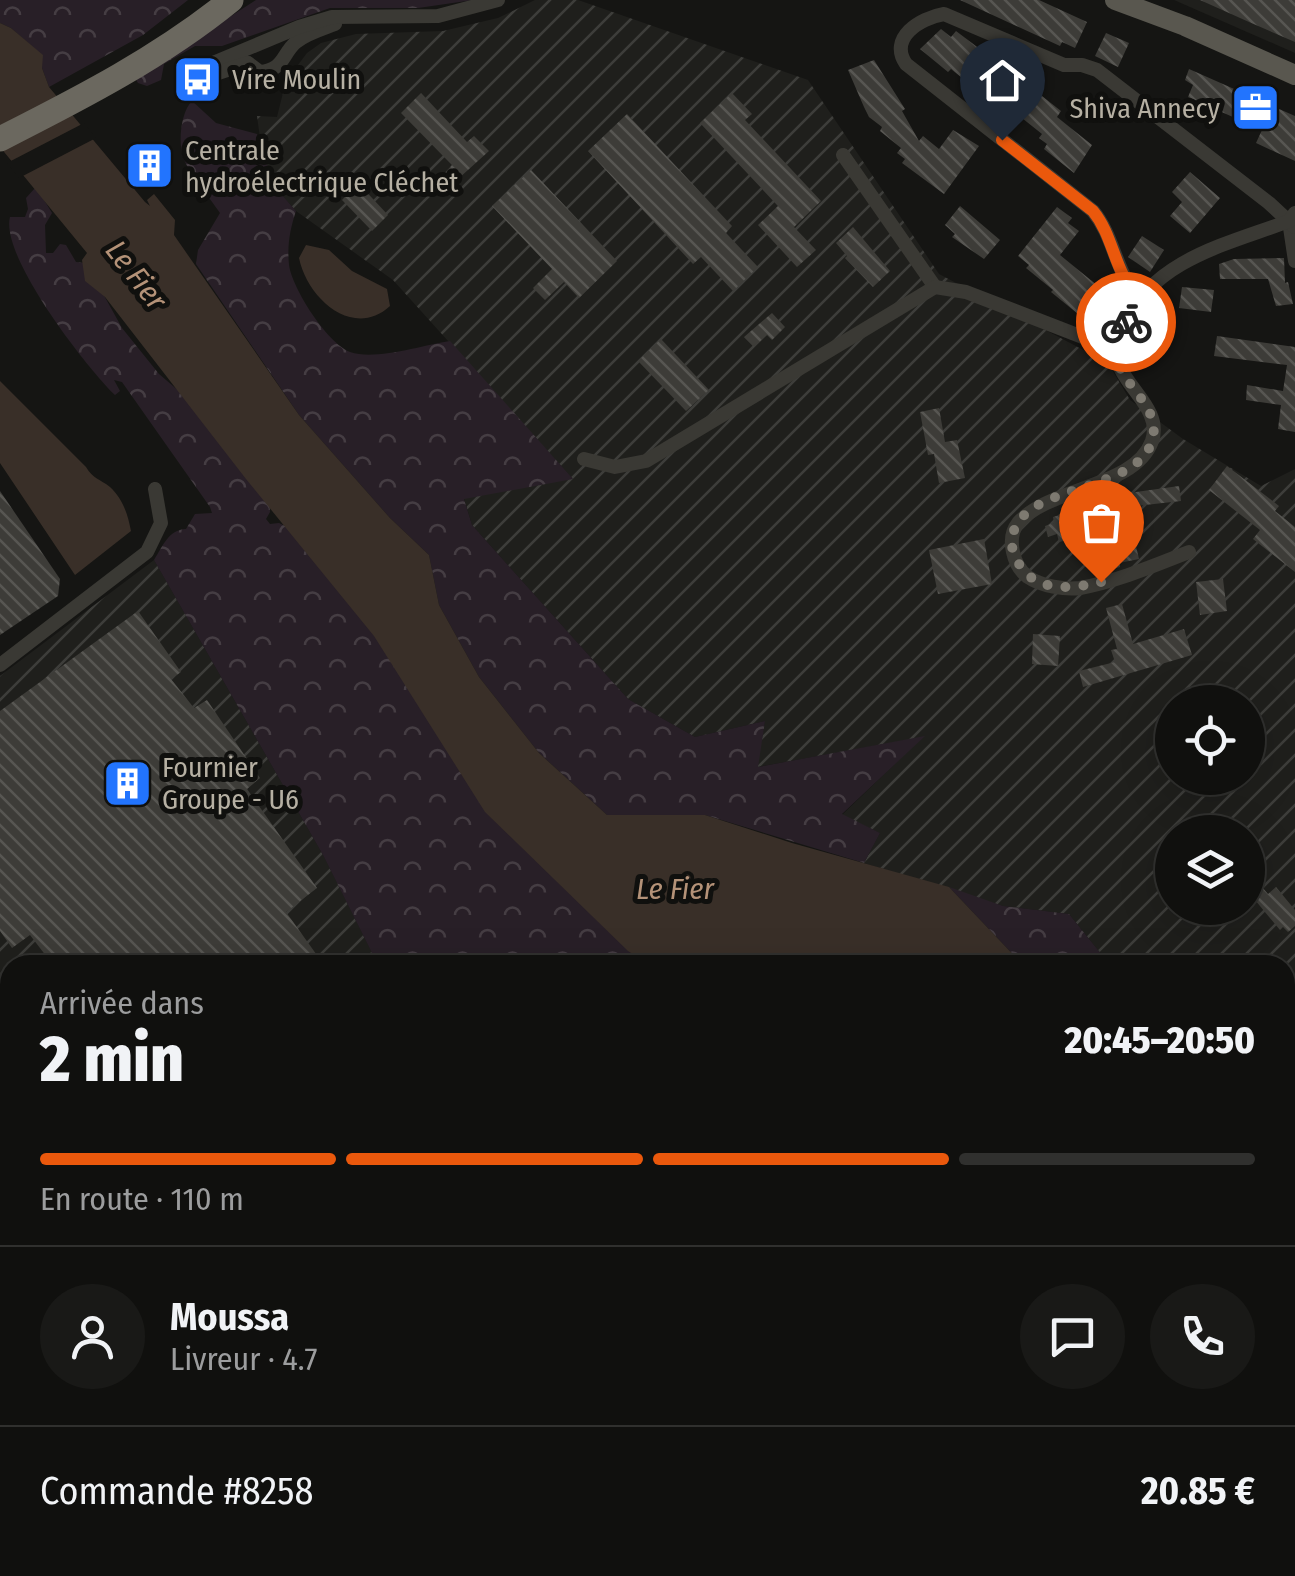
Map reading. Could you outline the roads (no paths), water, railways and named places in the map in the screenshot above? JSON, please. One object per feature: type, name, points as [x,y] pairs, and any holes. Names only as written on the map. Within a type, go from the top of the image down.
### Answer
[{"type":"highway","points":[[0,139],[119,67],[206,0]]},
{"type":"highway","points":[[192,32],[231,0]]},
{"type":"highway","points":[[0,121],[192,32],[244,0]]},
{"type":"main road","points":[[1115,0],[1295,75]]},
{"type":"main road","points":[[1144,0],[1180,24]]},
{"type":"street","points":[[210,70],[247,56],[312,22],[332,17],[438,16],[498,0]]},
{"type":"street","points":[[1140,299],[1120,273],[1106,232],[1093,211],[906,64],[899,50],[904,35],[944,14],[1064,66],[1082,65],[1097,70],[1293,221],[1295,261]]},
{"type":"street","points":[[247,56],[260,72],[270,72],[279,67],[294,43],[350,18]]},
{"type":"street","points":[[843,155],[935,287]]},
{"type":"street","points":[[1189,552],[1127,576],[1075,589],[1050,586],[1026,576],[1011,552],[1015,527],[1037,506],[1133,467],[1152,441],[1152,417],[1120,368],[1116,344],[1140,299],[1188,259],[1293,221]]},
{"type":"street","points":[[584,459],[616,467],[646,462],[935,287],[966,292],[1098,342],[1116,344]]},
{"type":"street","points":[[0,665],[146,552],[160,524],[155,489]]},
{"type":"water","name":"Le Fier","points":[[0,23],[43,55],[42,68],[49,87],[145,202],[150,206],[147,200],[154,194],[175,220],[174,235],[299,415],[390,518],[429,555],[439,605],[479,677],[539,753],[607,815],[705,815],[949,887],[1014,955],[634,955],[628,951],[485,812],[374,636],[105,297],[85,281],[82,260],[87,253],[0,147]]},
{"type":"water","points":[[306,245],[329,250],[352,271],[387,289],[390,306],[361,318],[334,310],[311,287],[304,273],[299,258]]},
{"type":"water","points":[[0,381],[122,502],[131,531],[75,575],[0,463]]},
{"type":"place","name":"Vire Moulin","points":[[197,79]]},
{"type":"place","name":"Shiva Annecy","points":[[1255,108]]},
{"type":"place","name":"Centrale hydroélectrique Cléchet","points":[[150,166]]},
{"type":"place","name":"Fournier Groupe - U6","points":[[127,783]]}]
